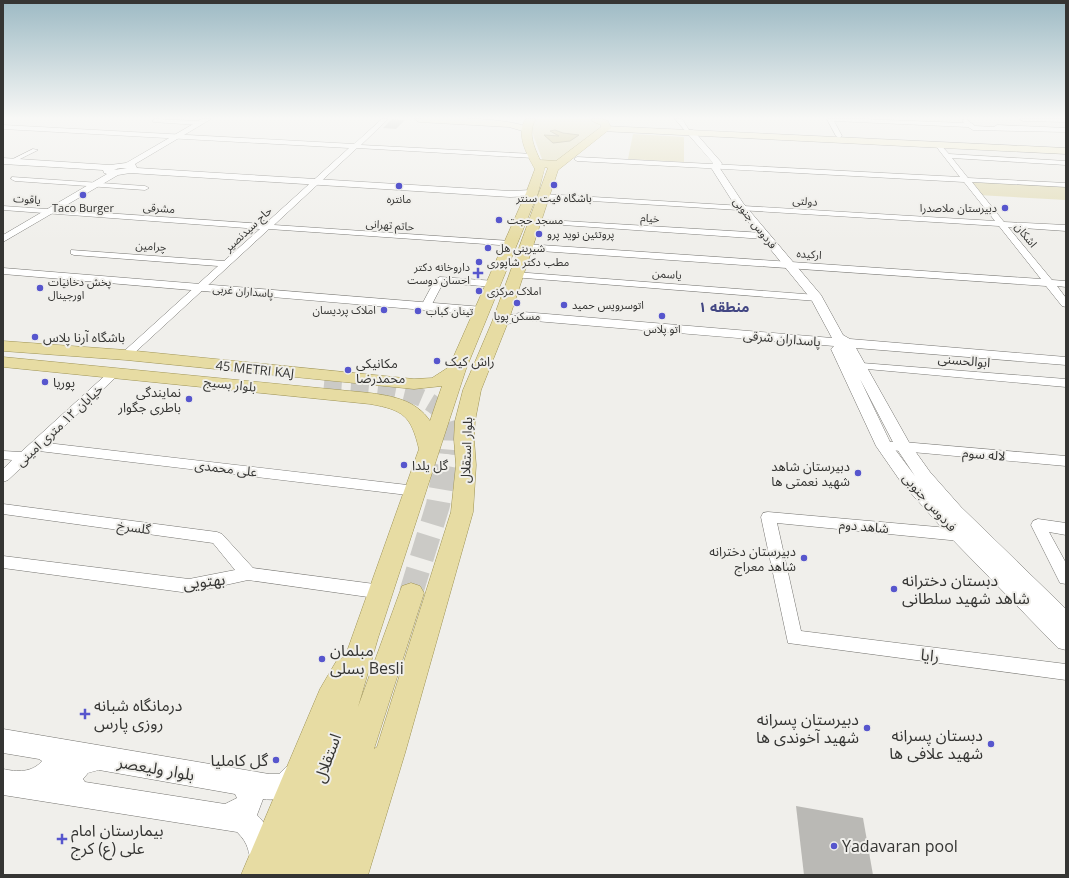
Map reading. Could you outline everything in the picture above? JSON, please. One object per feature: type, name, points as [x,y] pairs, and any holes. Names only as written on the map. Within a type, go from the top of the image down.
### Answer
[{"type":"main road","points":[[543,160],[545,164],[551,160]]},
{"type":"main road","name":"بلوار استقلال","points":[[351,875],[393,745],[462,512],[466,465],[464,439],[465,421],[472,390],[500,322],[501,291],[519,246],[545,164]]},
{"type":"main road","name":"بلوار استقلال","points":[[365,638],[458,369],[483,311],[515,275],[519,246],[534,221],[535,196]]},
{"type":"main road","points":[[3,346],[48,351],[59,357],[326,385]]},
{"type":"main road","name":"45 METRI KAJ","points":[[48,351],[126,355],[326,385],[433,384],[449,377],[458,369]]},
{"type":"main road","name":"بلوار بسیج","points":[[3,362],[114,373],[326,385],[370,399],[387,402],[406,409],[417,418],[421,424],[430,451]]},
{"type":"main road","name":"استقلال","points":[[316,875],[338,814],[411,593]]},
{"type":"main road","points":[[268,872],[302,769],[330,699],[365,638]]},
{"type":"main road","name":"استقلال","points":[[268,872],[336,735],[365,638]]},
{"type":"main road","points":[[345,875],[338,814],[393,745]]},
{"type":"street","points":[[6,162],[113,171],[129,167],[140,160]]},
{"type":"street","name":"حاج سیدنصیر","points":[[126,355],[339,160]]},
{"type":"street","points":[[502,160],[545,164]]},
{"type":"street","points":[[596,160],[1066,185]]},
{"type":"street","name":"فردوس جنوبی","points":[[714,160],[718,164],[714,166],[741,208],[817,298],[853,365],[903,446],[924,476],[955,512],[1066,622]]},
{"type":"street","name":"اشکان","points":[[950,160],[1066,304]]},
{"type":"street","points":[[1015,160],[1066,163]]},
{"type":"street","points":[[129,167],[316,182],[535,196]]},
{"type":"street","points":[[3,239],[96,185],[113,171]]},
{"type":"street","points":[[15,179],[145,188]]},
{"type":"street","name":"دولتی","points":[[535,196],[1066,228]]},
{"type":"street","name":"یاقوت","points":[[3,208],[50,212]]},
{"type":"street","name":"مشرقی","points":[[50,212],[267,227]]},
{"type":"street","name":"خیام","points":[[534,221],[765,236]]},
{"type":"street","name":"حاتم تهرانی","points":[[267,227],[519,246]]},
{"type":"street","name":"ارکیده","points":[[519,246],[1066,284]]},
{"type":"street","name":"چرامین","points":[[74,252],[227,264]]},
{"type":"street","name":"پاسداران غربی","points":[[3,271],[483,311]]},
{"type":"street","name":"یاسمن","points":[[515,275],[817,298]]},
{"type":"street","points":[[426,306],[440,280],[501,291]]},
{"type":"street","name":"پاسداران شرقی","points":[[501,291],[512,305],[524,314]]},
{"type":"street","name":"پاسداران شرقی","points":[[500,322],[524,314],[1066,361]]},
{"type":"street","name":"پاسداران شرقی","points":[[840,341],[1066,357]]},
{"type":"street","name":"فردوس جنوبی","points":[[853,365],[884,446],[907,478],[960,535],[1066,641]]},
{"type":"street","name":"ابوالحسنی","points":[[853,365],[1066,383]]},
{"type":"street","name":"خیابان ۱۲ متری امینی","points":[[3,477],[114,373]]},
{"type":"street","name":"علی محمدی","points":[[36,446],[416,491]]},
{"type":"street","name":"لاله سوم","points":[[884,446],[903,446],[1066,461]]},
{"type":"street","points":[[3,455],[25,457]]},
{"type":"street","name":"گلسرخ","points":[[3,509],[217,538],[248,574]]},
{"type":"street","name":"شاهد دوم","points":[[794,638],[768,517],[960,535]]},
{"type":"street","points":[[1066,529],[1038,525],[1066,578]]},
{"type":"street","name":"بهتویی","points":[[3,562],[189,586],[248,574],[382,592]]},
{"type":"street","name":"رایا","points":[[794,638],[1066,672]]},
{"type":"street","name":"بلوار ولیعصر","points":[[3,741],[279,788],[286,784],[302,769]]},
{"type":"street","points":[[9,783],[38,780],[43,778],[53,768],[56,758],[46,748]]},
{"type":"street","points":[[79,796],[71,784],[70,780],[72,774],[80,764],[86,760],[101,758]]},
{"type":"street","points":[[9,783],[79,796],[243,820],[254,830],[264,848],[268,872]]},
{"type":"street","points":[[223,817],[241,813],[247,808],[251,795],[243,783]]},
{"type":"shaded area","points":[[542,160],[559,160],[555,163],[543,162]]},
{"type":"shaded area","points":[[646,160],[684,160],[684,162]]},
{"type":"shaded area","points":[[965,179],[1066,185],[1066,200],[978,195]]},
{"type":"building","name":"Yadavaran pool","points":[[796,806],[863,818],[873,875],[804,875]]},
{"type":"tunnel","points":[[324,384],[371,387],[408,393],[424,399],[436,407],[446,421],[448,440],[447,454]]},
{"type":"tunnel","points":[[411,593],[438,505],[447,453]]},
{"type":"place","name":"باشگاه فیت سنتر","points":[[554,185]]},
{"type":"place","name":"مانتره","points":[[399,186]]},
{"type":"place","name":"Taco Burger","points":[[83,195]]},
{"type":"place","name":"دبیرستان ملاصدرا","points":[[1005,208]]},
{"type":"place","name":"مسجد حجت","points":[[499,220]]},
{"type":"place","name":"پروتئین نوید پرو","points":[[539,234]]},
{"type":"place","name":"شیرینی هل","points":[[488,248]]},
{"type":"place","name":"مطب دکتر شاپوری","points":[[479,262]]},
{"type":"place","name":"داروخانه دکتر احسان دوست","points":[[478,273]]},
{"type":"place","name":"پخش دخانیات اورجینال","points":[[40,288]]},
{"type":"place","name":"املاک مرکزی","points":[[479,291]]},
{"type":"place","name":"مسکن پویا","points":[[517,303]]},
{"type":"place","name":"اتوسرویس حمید","points":[[564,305]]},
{"type":"place","name":"املاک پردیسان","points":[[384,310]]},
{"type":"place","name":"تینان کباب","points":[[418,311]]},
{"type":"place","name":"اتو پلاس","points":[[662,316]]},
{"type":"place","name":"باشگاه آرنا پلاس","points":[[35,337]]},
{"type":"place","name":"راش کیک","points":[[437,361]]},
{"type":"place","name":"مکانیکی محمدرضا","points":[[348,370]]},
{"type":"place","name":"پوریا","points":[[45,382]]},
{"type":"place","name":"نمایندگی باطری جگوار","points":[[189,399]]},
{"type":"place","name":"گل یلدا","points":[[404,465]]},
{"type":"place","name":"دبیرستان شاهد شهید نعمتی ها","points":[[858,473]]},
{"type":"place","name":"دبیرستان دخترانه شاهد معراج","points":[[804,558]]},
{"type":"place","name":"دبستان دخترانه شاهد شهید سلطانی","points":[[894,589]]},
{"type":"place","name":"مبلمان بسلی Besli","points":[[322,659]]},
{"type":"place","name":"درمانگاه شبانه روزی پارس","points":[[85,714]]},
{"type":"place","name":"دبیرستان پسرانه شهید آخوندی ها","points":[[867,728]]},
{"type":"place","name":"دبستان پسرانه شهید علافی ها","points":[[991,744]]},
{"type":"place","name":"گل کاملیا","points":[[276,760]]},
{"type":"place","name":"بیمارستان امام علی (ع) کرج","points":[[62,839]]},
{"type":"place","name":"Yadavaran pool","points":[[834,846]]},
{"type":"district","name":"منطقه ۱","points":[[724,307]]}]
